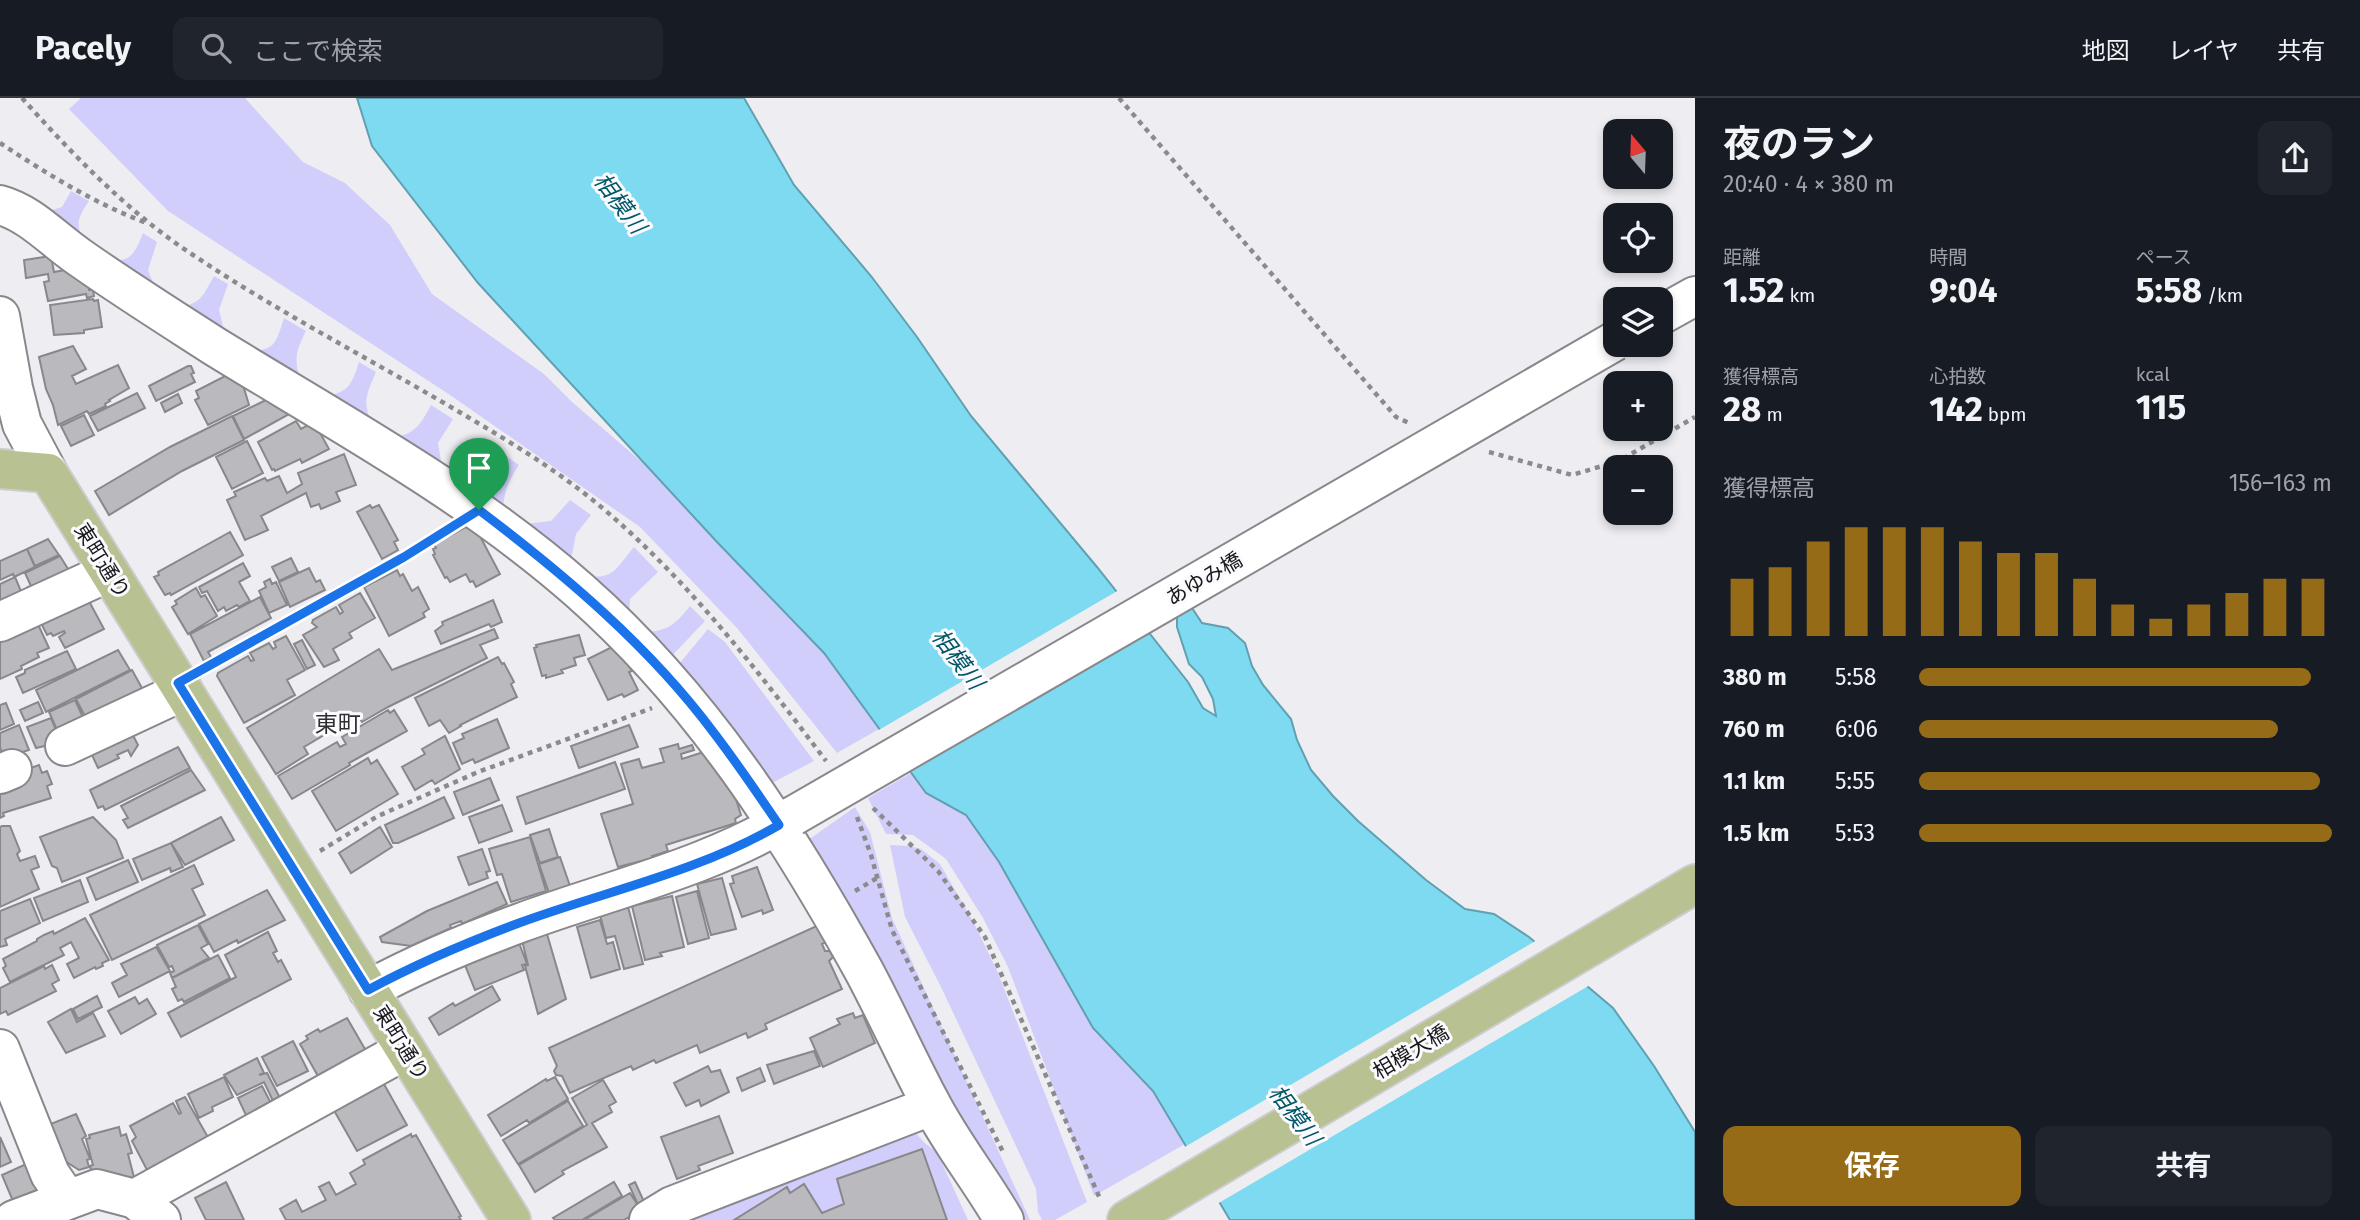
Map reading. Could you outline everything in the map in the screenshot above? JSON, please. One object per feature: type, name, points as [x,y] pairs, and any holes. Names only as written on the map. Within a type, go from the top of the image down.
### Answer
[{"type":"main road","points":[[0,469],[48,473]]},
{"type":"main road","name":"東町通り","points":[[48,473],[511,1220]]},
{"type":"main road","name":"相模大橋","points":[[1115,1214],[1695,884]]},
{"type":"street","points":[[0,205],[25,216],[76,255],[161,312],[479,510],[580,591],[615,624],[680,693],[786,820],[931,1106],[986,1187],[1004,1220]]},
{"type":"street","points":[[1673,308],[1695,296]]},
{"type":"street","points":[[0,316],[22,424],[48,473]]},
{"type":"street","name":"あゆみ橋","points":[[368,990],[399,973],[519,923],[694,865],[747,843],[1603,348]]},
{"type":"street","points":[[0,622],[109,572]]},
{"type":"street","points":[[65,746],[181,687]]},
{"type":"street","points":[[0,1049],[50,1174],[67,1199]]},
{"type":"street","points":[[15,1220],[97,1189],[148,1209],[405,1049]]},
{"type":"street","points":[[649,1220],[671,1206],[931,1106]]},
{"type":"path","points":[[1119,98],[1396,417],[1418,427]]},
{"type":"path","points":[[0,143],[44,171],[128,216],[150,224]]},
{"type":"path","points":[[1486,451],[1572,475],[1619,461],[1695,417]]},
{"type":"path","points":[[181,687],[404,557],[479,510]]},
{"type":"path","points":[[292,867],[377,816],[478,772],[642,712],[680,693]]},
{"type":"path","points":[[871,807],[890,822],[938,871],[985,937],[1115,1214]]},
{"type":"shaded area","points":[[81,98],[245,98],[303,162],[345,183],[390,225],[432,294],[544,374],[572,402],[649,468],[824,653],[879,729],[837,753],[737,628],[640,527],[450,395],[168,211],[69,109]]},
{"type":"shaded area","points":[[71,191],[89,201],[79,221],[88,251],[39,208],[52,210],[62,207]]},
{"type":"shaded area","points":[[143,233],[157,242],[148,270],[160,300],[105,262],[130,256]]},
{"type":"shaded area","points":[[214,276],[228,284],[219,310],[227,342],[175,309],[199,299]]},
{"type":"shaded area","points":[[284,318],[306,331],[297,356],[301,383],[245,352],[263,350],[273,344]]},
{"type":"shaded area","points":[[359,362],[376,372],[366,401],[374,430],[323,397],[348,387]]},
{"type":"shaded area","points":[[431,405],[453,419],[438,443],[443,472],[390,439],[416,428]]},
{"type":"shaded area","points":[[498,450],[519,465],[507,488],[503,514],[457,482],[484,474]]},
{"type":"shaded area","points":[[570,500],[591,515],[576,534],[570,565],[517,525],[551,521]]},
{"type":"shaded area","points":[[634,547],[658,572],[630,599],[629,624],[580,575],[600,577],[612,572]]},
{"type":"shaded area","points":[[690,606],[705,621],[667,661],[639,632],[668,627]]},
{"type":"shaded area","points":[[708,629],[725,642],[814,761],[770,784],[674,670]]},
{"type":"shaded area","points":[[911,773],[926,793],[966,815],[999,862],[1093,1028],[1153,1091],[1185,1144],[1094,1196],[1008,967],[983,918],[946,859],[913,835],[886,834],[868,798]]},
{"type":"shaded area","points":[[855,807],[870,832],[892,918],[1030,1220],[1017,1220],[955,1126],[808,840]]},
{"type":"shaded area","points":[[890,845],[921,849],[940,864],[974,923],[998,973],[1087,1202],[1055,1220],[1042,1220],[1038,1212],[1036,1189],[905,917]]},
{"type":"shaded area","points":[[905,1125],[936,1150],[968,1220],[675,1220]]},
{"type":"water","name":"相模川","points":[[357,98],[744,98],[794,185],[871,276],[971,416],[1097,567],[1188,682],[1203,708],[1216,716],[1213,699],[1202,677],[1189,664],[1177,627],[1177,606],[1192,608],[1202,623],[1228,628],[1245,643],[1252,666],[1263,685],[1291,719],[1311,770],[1358,821],[1426,880],[1465,909],[1494,914],[1529,937],[1613,1008],[1654,1066],[1695,1132],[1695,1220],[1230,1220],[1153,1091],[1093,1028],[999,862],[966,815],[926,793],[824,653],[717,542],[478,283],[372,146]]},
{"type":"pier","points":[[1119,590],[1151,630],[907,774],[877,731]]},
{"type":"pier","points":[[1537,940],[1590,985],[1217,1204],[1183,1148]]},
{"type":"building","points":[[51,256],[54,272],[70,269],[88,281],[89,290],[93,290],[94,296],[87,298],[86,294],[48,301],[44,282],[49,281],[48,274],[26,278],[24,260]]},
{"type":"building","points":[[98,300],[102,327],[84,330],[84,333],[54,335],[50,305]]},
{"type":"building","points":[[73,346],[86,369],[72,376],[76,384],[118,365],[129,388],[109,400],[106,406],[89,414],[87,411],[58,425],[39,357]]},
{"type":"building","points":[[191,366],[195,382],[156,401],[149,386]]},
{"type":"building","points":[[233,372],[243,385],[249,405],[208,425],[195,400],[199,398],[196,391]]},
{"type":"building","points":[[137,393],[145,408],[98,431],[90,416]]},
{"type":"building","points":[[178,394],[182,403],[165,412],[161,403]]},
{"type":"building","points":[[272,397],[293,412],[244,439],[233,416]]},
{"type":"building","points":[[84,415],[94,435],[71,446],[61,426]]},
{"type":"building","points":[[232,416],[244,440],[182,471],[109,515],[95,491],[170,447]]},
{"type":"building","points":[[296,421],[301,429],[314,422],[329,449],[302,463],[300,459],[272,470],[258,442]]},
{"type":"building","points":[[247,441],[263,473],[232,489],[216,457]]},
{"type":"building","points":[[344,454],[356,485],[336,492],[340,501],[321,509],[319,504],[311,507],[306,493],[261,516],[268,530],[245,540],[227,500],[236,496],[234,492],[265,478],[267,481],[279,476],[287,493],[302,484],[298,473]]},
{"type":"building","points":[[370,505],[372,508],[379,505],[398,540],[394,542],[398,550],[382,559],[357,512]]},
{"type":"building","points":[[473,523],[500,574],[476,587],[466,574],[450,582],[433,555],[433,549],[436,548],[434,544]]},
{"type":"building","points":[[230,532],[243,555],[171,595],[165,595],[154,577],[159,575],[158,572]]},
{"type":"building","points":[[48,539],[59,555],[35,566],[27,549]]},
{"type":"building","points":[[27,549],[35,567],[0,580],[0,561]]},
{"type":"building","points":[[60,556],[73,577],[33,596],[25,573]]},
{"type":"building","points":[[291,558],[298,572],[279,581],[272,567]]},
{"type":"building","points":[[243,563],[250,576],[239,582],[250,601],[239,607],[237,605],[226,611],[224,607],[218,611],[207,591],[202,593],[199,587]]},
{"type":"building","points":[[309,568],[316,582],[320,580],[325,590],[290,607],[279,582]]},
{"type":"building","points":[[397,570],[400,576],[403,574],[412,591],[418,587],[429,609],[423,613],[425,617],[389,636],[364,587]]},
{"type":"building","points":[[15,577],[23,596],[0,611],[0,584]]},
{"type":"building","points":[[270,579],[272,584],[276,582],[287,605],[269,613],[259,591],[266,587],[264,582]]},
{"type":"building","points":[[196,588],[201,597],[205,595],[217,616],[188,634],[172,607],[177,604],[175,601]]},
{"type":"building","points":[[83,590],[104,629],[65,648],[59,637],[64,631],[53,636],[51,633],[47,635],[37,615]]},
{"type":"building","points":[[360,593],[375,618],[349,633],[352,638],[333,649],[339,660],[324,667],[303,635],[317,627],[312,623],[313,620],[336,607],[340,614],[343,612],[339,605]]},
{"type":"building","points":[[260,597],[271,618],[208,652],[211,657],[204,661],[190,634]]},
{"type":"building","points":[[493,600],[502,622],[491,627],[489,624],[441,644],[435,631],[443,625],[442,622]]},
{"type":"building","points":[[35,618],[49,648],[37,653],[39,657],[21,666],[22,669],[0,679],[0,635]]},
{"type":"building","points":[[494,629],[498,638],[480,645],[487,658],[362,722],[358,715],[304,747],[308,754],[276,774],[247,728],[379,649],[392,670]]},
{"type":"building","points":[[579,635],[585,655],[574,658],[576,665],[561,670],[563,673],[546,678],[546,675],[542,676],[534,648],[536,645]]},
{"type":"building","points":[[286,636],[305,670],[287,680],[295,695],[244,723],[217,676],[218,673],[248,656],[251,661],[254,660],[250,653],[269,643],[273,649],[276,647],[274,642]]},
{"type":"building","points":[[302,640],[315,665],[307,669],[294,644]]},
{"type":"building","points":[[616,645],[632,671],[629,672],[638,690],[624,697],[622,694],[608,700],[588,659]]},
{"type":"building","points":[[118,650],[130,670],[46,712],[36,690]]},
{"type":"building","points":[[67,651],[76,669],[23,693],[16,677],[25,673],[25,670]]},
{"type":"building","points":[[498,657],[514,682],[511,684],[517,697],[449,733],[440,720],[429,726],[415,698]]},
{"type":"building","points":[[132,670],[148,699],[88,722],[76,699]]},
{"type":"building","points":[[75,700],[86,724],[63,743],[49,712]]},
{"type":"building","points":[[38,702],[43,713],[25,721],[20,710]]},
{"type":"building","points":[[6,703],[14,724],[0,730],[0,705]]},
{"type":"building","points":[[388,710],[390,713],[394,710],[407,731],[292,799],[278,776],[337,742],[340,747],[346,744],[342,737]]},
{"type":"building","points":[[51,718],[61,742],[36,748],[27,727]]},
{"type":"building","points":[[497,719],[509,748],[475,763],[473,759],[462,764],[453,743],[464,738],[462,734]]},
{"type":"building","points":[[127,724],[138,745],[131,756],[128,750],[117,755],[119,758],[98,768],[87,744]]},
{"type":"building","points":[[19,725],[29,750],[3,756],[0,733]]},
{"type":"building","points":[[629,725],[638,747],[579,768],[571,746]]},
{"type":"building","points":[[445,736],[460,769],[435,784],[432,780],[415,790],[402,767],[425,754],[422,749]]},
{"type":"building","points":[[678,744],[679,749],[692,745],[694,750],[681,754],[682,759],[713,749],[723,758],[741,815],[735,819],[736,823],[666,845],[668,851],[652,856],[653,858],[618,867],[601,814],[633,804],[621,764],[639,759],[642,768],[664,762],[660,749]]},
{"type":"building","points":[[178,747],[190,768],[105,810],[103,806],[98,808],[90,790]]},
{"type":"building","points":[[368,758],[371,764],[377,760],[398,794],[336,831],[312,791]]},
{"type":"building","points":[[615,762],[625,789],[526,824],[517,797]]},
{"type":"building","points":[[39,765],[42,773],[47,771],[52,784],[47,786],[51,798],[3,813],[4,816],[0,818],[0,779]]},
{"type":"building","points":[[191,770],[205,790],[128,828],[123,820],[128,818],[121,806]]},
{"type":"building","points":[[490,778],[499,800],[463,815],[454,792]]},
{"type":"building","points":[[444,797],[454,818],[393,843],[385,825]]},
{"type":"building","points":[[502,805],[512,831],[479,843],[469,817]]},
{"type":"building","points":[[93,817],[116,840],[123,858],[62,882],[40,837]]},
{"type":"building","points":[[221,817],[234,840],[185,865],[171,843]]},
{"type":"building","points":[[10,826],[20,851],[17,854],[20,861],[35,856],[39,867],[31,870],[39,889],[0,907],[0,827]]},
{"type":"building","points":[[380,827],[392,847],[351,873],[339,853]]},
{"type":"building","points":[[549,829],[558,857],[540,863],[530,835]]},
{"type":"building","points":[[530,837],[546,891],[511,902],[502,874],[497,875],[489,849]]},
{"type":"building","points":[[171,843],[183,867],[171,872],[170,868],[142,880],[133,859]]},
{"type":"building","points":[[482,849],[490,871],[486,872],[488,878],[469,885],[458,857]]},
{"type":"building","points":[[560,857],[570,886],[549,893],[539,864]]},
{"type":"building","points":[[128,860],[138,882],[96,900],[87,878]]},
{"type":"building","points":[[194,865],[203,884],[192,889],[205,915],[112,960],[90,915]]},
{"type":"building","points":[[757,867],[773,910],[763,914],[762,910],[742,917],[730,884],[734,883],[732,876]]},
{"type":"building","points":[[722,878],[736,929],[711,935],[697,884]]},
{"type":"building","points":[[80,880],[88,902],[43,921],[34,898]]},
{"type":"building","points":[[497,882],[507,904],[462,924],[461,921],[450,925],[451,928],[411,946],[382,942],[380,937],[427,911]]},
{"type":"building","points":[[267,890],[285,920],[214,952],[199,924]]},
{"type":"building","points":[[697,891],[709,938],[688,944],[676,897]]},
{"type":"building","points":[[672,896],[684,947],[645,960],[632,906]]},
{"type":"building","points":[[30,899],[40,923],[5,939],[7,945],[0,947],[0,911]]},
{"type":"building","points":[[627,903],[643,964],[624,969],[615,936],[606,938],[599,911]]},
{"type":"building","points":[[85,918],[109,960],[102,963],[103,966],[96,969],[95,967],[74,978],[67,964],[79,958],[71,942],[60,948],[64,955],[10,982],[3,968],[6,966],[3,959],[44,935],[53,931],[54,934]]},
{"type":"building","points":[[600,920],[607,944],[613,942],[620,969],[591,978],[577,927]]},
{"type":"building","points":[[821,924],[829,941],[822,944],[825,951],[830,951],[833,957],[829,961],[842,989],[765,1024],[767,1029],[748,1038],[746,1033],[700,1053],[697,1045],[656,1063],[654,1060],[633,1070],[631,1066],[570,1093],[562,1076],[556,1075],[554,1071],[557,1066],[549,1048]]},
{"type":"building","points":[[198,925],[208,944],[201,948],[209,958],[172,978],[172,966],[169,967],[157,945]]},
{"type":"building","points":[[268,932],[277,951],[273,953],[278,962],[281,960],[291,979],[181,1037],[168,1013],[236,977],[225,955]]},
{"type":"building","points":[[547,934],[566,999],[538,1014],[525,966],[528,965],[522,940]]},
{"type":"building","points":[[519,943],[527,964],[522,965],[524,970],[475,990],[465,965]]},
{"type":"building","points":[[156,947],[170,971],[119,997],[112,983],[127,975],[121,964]]},
{"type":"building","points":[[218,955],[230,978],[184,1002],[182,999],[178,1001],[172,989],[176,987],[172,978]]},
{"type":"building","points":[[52,965],[59,980],[52,984],[56,991],[8,1015],[6,1011],[0,1014],[0,988],[44,966],[45,969]]},
{"type":"building","points":[[492,986],[500,1000],[439,1035],[429,1018],[453,1003],[455,1006]]},
{"type":"building","points":[[97,996],[102,1007],[78,1019],[73,1009]]},
{"type":"building","points":[[135,997],[139,1004],[147,999],[156,1014],[121,1034],[108,1011]]},
{"type":"building","points":[[71,1009],[77,1022],[93,1013],[105,1036],[66,1053],[48,1022]]},
{"type":"building","points":[[853,1013],[855,1018],[863,1015],[875,1043],[823,1067],[810,1038],[840,1024],[837,1019]]},
{"type":"building","points":[[347,1018],[369,1056],[323,1085],[300,1044],[308,1039],[306,1036],[318,1029],[320,1032]]},
{"type":"building","points":[[293,1041],[308,1071],[277,1086],[262,1057]]},
{"type":"building","points":[[814,1051],[820,1066],[774,1084],[767,1065]]},
{"type":"building","points":[[257,1058],[264,1073],[259,1075],[267,1073],[281,1100],[274,1103],[264,1082],[237,1095],[224,1075]]},
{"type":"building","points":[[708,1066],[711,1072],[720,1070],[729,1092],[701,1106],[699,1100],[686,1106],[674,1083]]},
{"type":"building","points":[[760,1068],[765,1081],[742,1091],[737,1078]]},
{"type":"building","points":[[224,1077],[233,1097],[212,1107],[213,1111],[199,1118],[188,1094]]},
{"type":"building","points":[[380,1077],[407,1125],[357,1151],[331,1105]]},
{"type":"building","points":[[555,1077],[568,1099],[529,1123],[527,1120],[501,1136],[488,1115],[546,1079],[547,1081]]},
{"type":"building","points":[[603,1080],[616,1102],[609,1106],[612,1112],[592,1123],[607,1147],[562,1171],[564,1174],[535,1192],[519,1165],[587,1125],[572,1098]]},
{"type":"building","points":[[262,1086],[275,1111],[250,1124],[238,1098]]},
{"type":"building","points":[[185,1097],[209,1139],[147,1170],[132,1141],[136,1137],[130,1126],[173,1103],[179,1114],[181,1113],[176,1101]]},
{"type":"building","points":[[568,1101],[583,1126],[518,1164],[503,1140]]},
{"type":"building","points":[[76,1114],[86,1136],[82,1139],[90,1159],[87,1160],[89,1167],[79,1170],[54,1154],[43,1127]]},
{"type":"building","points":[[719,1116],[733,1153],[698,1166],[700,1170],[677,1179],[661,1137]]},
{"type":"building","points":[[119,1127],[121,1136],[126,1134],[132,1153],[128,1154],[135,1181],[94,1181],[86,1139],[90,1138],[89,1135]]},
{"type":"building","points":[[411,1134],[412,1137],[416,1135],[461,1220],[286,1220],[280,1209],[296,1200],[302,1212],[326,1200],[319,1187],[329,1182],[336,1195],[356,1184],[350,1173],[365,1164],[363,1160]]},
{"type":"building","points":[[0,1137],[11,1162],[0,1167]]},
{"type":"building","points":[[922,1149],[947,1220],[734,1220],[787,1187],[790,1193],[804,1184],[822,1213],[844,1204],[837,1179]]},
{"type":"building","points":[[35,1160],[46,1186],[30,1193],[33,1199],[15,1206],[2,1175]]},
{"type":"building","points":[[226,1182],[244,1220],[206,1220],[195,1198]]},
{"type":"building","points":[[614,1182],[622,1196],[582,1220],[553,1218]]},
{"type":"building","points":[[635,1182],[646,1206],[640,1209],[629,1185]]},
{"type":"building","points":[[630,1193],[641,1210],[624,1220],[584,1220]]},
{"type":"district","name":"東町","points":[[338,724]]},
{"type":"route","points":[[479,510],[580,591],[652,662],[713,732],[779,825],[694,865],[519,923],[399,973],[368,990],[178,683],[404,557],[479,510]]}]
